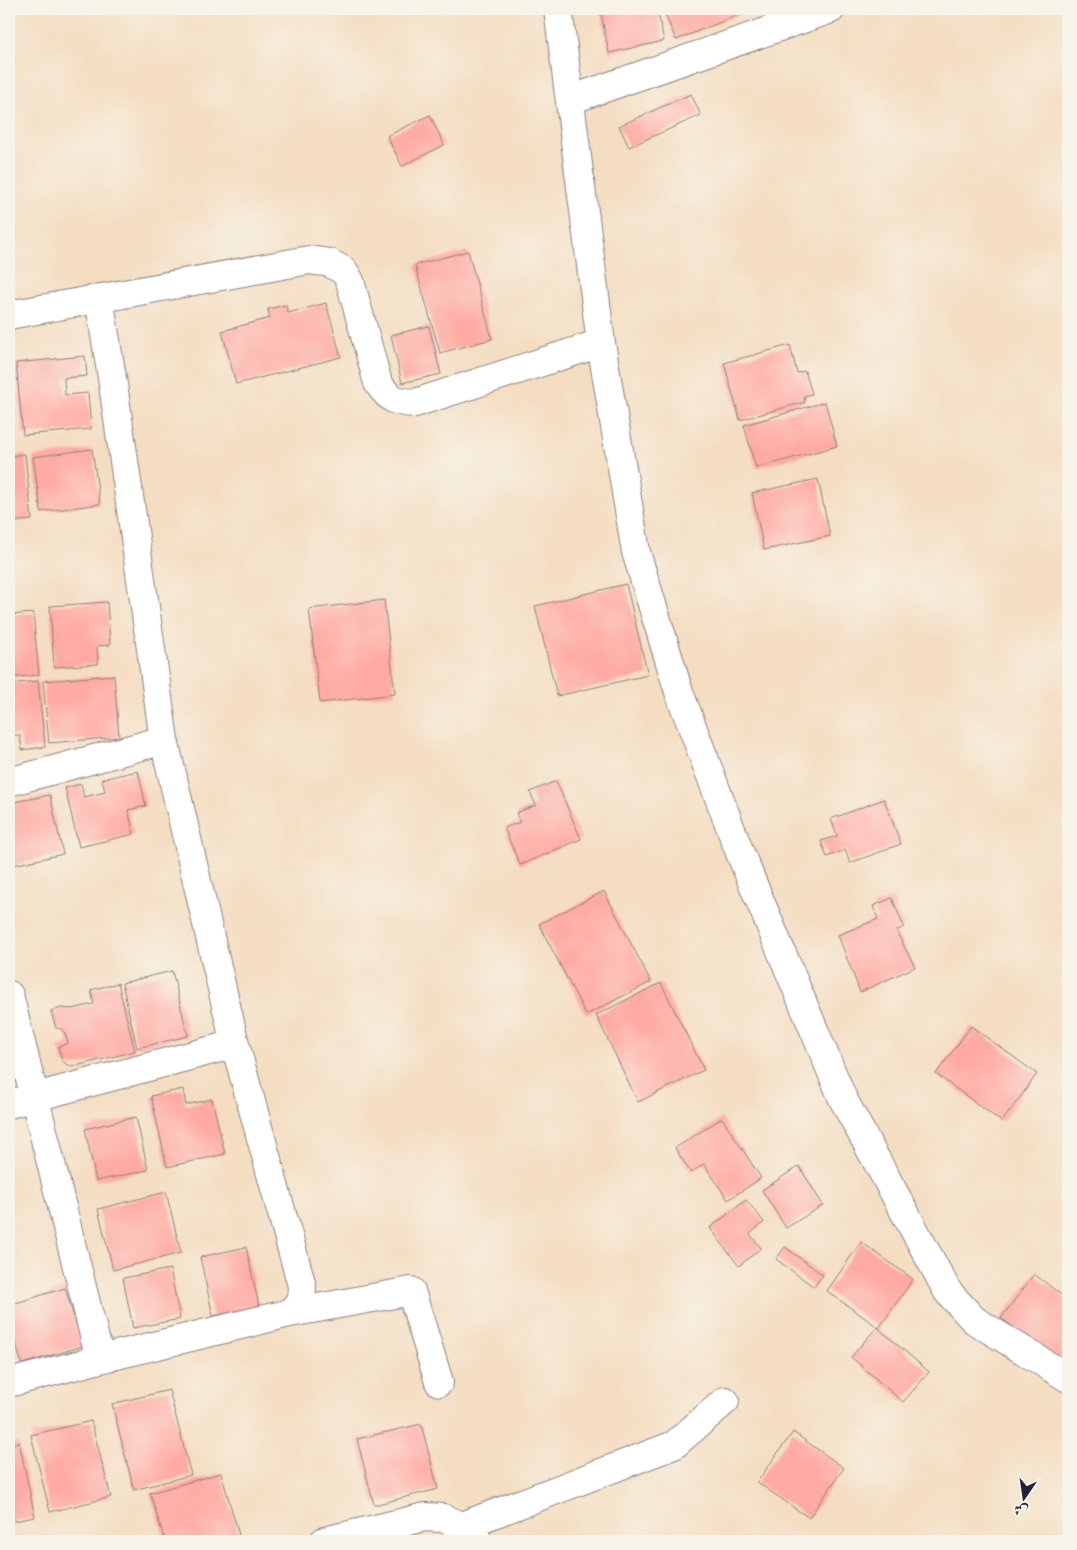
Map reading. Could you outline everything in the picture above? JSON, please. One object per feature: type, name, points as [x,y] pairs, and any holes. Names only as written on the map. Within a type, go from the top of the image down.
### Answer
[{"type":"street","points":[[558,9],[601,343],[636,552],[679,692],[740,853],[843,1099],[948,1292],[974,1320],[1068,1378]]},
{"type":"street","points":[[570,100],[831,9]]},
{"type":"street","points":[[9,315],[309,260],[330,263],[344,271],[350,281],[378,383],[387,396],[401,402],[416,403],[601,343]]},
{"type":"street","points":[[99,298],[164,740],[234,1044],[302,1286],[301,1300],[290,1313]]},
{"type":"street","points":[[9,782],[164,740]]},
{"type":"street","points":[[9,995],[22,1101],[100,1359]]},
{"type":"street","points":[[22,1101],[234,1044]]},
{"type":"street","points":[[9,1384],[100,1359],[290,1313],[411,1291],[439,1382]]},
{"type":"street","points":[[324,1541],[425,1518],[443,1518],[470,1534],[674,1445],[725,1401]]},
{"type":"building","points":[[600,9],[657,9],[664,41],[609,53]]},
{"type":"building","points":[[663,9],[745,9],[746,12],[676,40]]},
{"type":"building","points":[[691,94],[701,115],[629,147],[619,126]]},
{"type":"building","points":[[430,115],[444,145],[402,166],[387,136]]},
{"type":"building","points":[[468,251],[492,339],[440,353],[415,265]]},
{"type":"building","points":[[326,303],[341,357],[236,384],[222,331],[270,318],[268,309],[286,305],[288,313]]},
{"type":"building","points":[[429,326],[441,374],[402,383],[391,335]]},
{"type":"building","points":[[790,345],[797,373],[805,371],[812,394],[804,396],[805,402],[740,420],[724,363]]},
{"type":"building","points":[[85,356],[87,376],[64,378],[65,395],[88,393],[91,429],[23,435],[16,363]]},
{"type":"building","points":[[825,402],[837,446],[756,468],[744,425]]},
{"type":"building","points":[[10,417],[12,434],[9,434]]},
{"type":"building","points":[[92,449],[100,504],[41,512],[33,457]]},
{"type":"building","points":[[25,454],[32,520],[9,522],[9,456]]},
{"type":"building","points":[[818,479],[830,536],[764,550],[752,493]]},
{"type":"building","points":[[626,584],[648,675],[557,696],[535,606]]},
{"type":"building","points":[[384,600],[395,694],[320,703],[309,609]]},
{"type":"building","points":[[107,602],[110,645],[97,646],[98,664],[54,667],[50,606]]},
{"type":"building","points":[[33,613],[39,675],[9,678],[9,615]]},
{"type":"building","points":[[114,675],[119,737],[49,743],[43,681]]},
{"type":"building","points":[[38,681],[45,747],[22,750],[20,735],[9,736],[9,684]]},
{"type":"building","points":[[138,771],[146,806],[128,810],[134,834],[79,847],[65,788],[81,784],[84,797],[105,792],[102,779]]},
{"type":"building","points":[[556,781],[581,839],[520,865],[504,828],[520,822],[516,813],[536,805],[530,792]]},
{"type":"building","points":[[50,795],[63,854],[9,866],[9,803]]},
{"type":"building","points":[[884,799],[901,844],[850,863],[845,850],[827,857],[821,841],[837,836],[831,819]]},
{"type":"building","points":[[604,891],[651,982],[586,1015],[539,924]]},
{"type":"building","points":[[892,898],[904,927],[896,931],[915,967],[860,992],[838,935],[878,919],[873,906]]},
{"type":"building","points":[[172,971],[188,1036],[137,1048],[122,983]]},
{"type":"building","points":[[118,983],[135,1051],[76,1066],[67,1065],[62,1060],[58,1047],[68,1043],[65,1033],[61,1029],[56,1028],[51,1011],[94,1004],[91,990]]},
{"type":"building","points":[[661,983],[704,1070],[638,1102],[596,1015]]},
{"type":"building","points":[[971,1026],[1037,1074],[1002,1122],[936,1074]]},
{"type":"building","points":[[183,1089],[186,1105],[212,1099],[225,1154],[167,1167],[151,1096]]},
{"type":"building","points":[[136,1117],[148,1170],[96,1181],[85,1129]]},
{"type":"building","points":[[722,1118],[761,1178],[728,1200],[704,1164],[691,1173],[675,1148]]},
{"type":"building","points":[[799,1166],[823,1205],[786,1228],[762,1190]]},
{"type":"building","points":[[166,1192],[181,1253],[113,1270],[98,1209]]},
{"type":"building","points":[[746,1200],[764,1222],[750,1234],[761,1248],[739,1266],[710,1228]]},
{"type":"building","points":[[861,1242],[913,1279],[879,1328],[827,1291]]},
{"type":"building","points":[[246,1247],[259,1306],[213,1316],[200,1257]]},
{"type":"building","points":[[785,1247],[823,1275],[814,1287],[776,1259]]},
{"type":"building","points":[[170,1269],[180,1319],[133,1328],[123,1278]]},
{"type":"building","points":[[1034,1274],[1068,1300],[1068,1351],[1060,1362],[1001,1318]]},
{"type":"building","points":[[65,1288],[83,1346],[22,1364],[9,1322],[9,1305]]},
{"type":"building","points":[[877,1327],[929,1372],[903,1402],[851,1357]]},
{"type":"building","points":[[169,1390],[191,1475],[134,1490],[112,1404]]},
{"type":"building","points":[[91,1421],[111,1497],[50,1512],[31,1435]]},
{"type":"building","points":[[421,1424],[438,1489],[374,1505],[357,1439]]},
{"type":"building","points":[[793,1432],[844,1468],[809,1518],[757,1482]]},
{"type":"building","points":[[19,1442],[35,1517],[9,1522],[9,1444]]},
{"type":"building","points":[[221,1473],[239,1535],[217,1541],[165,1541],[150,1493]]},
{"type":"building","points":[[49,1535],[50,1541],[24,1541],[24,1540]]}]
